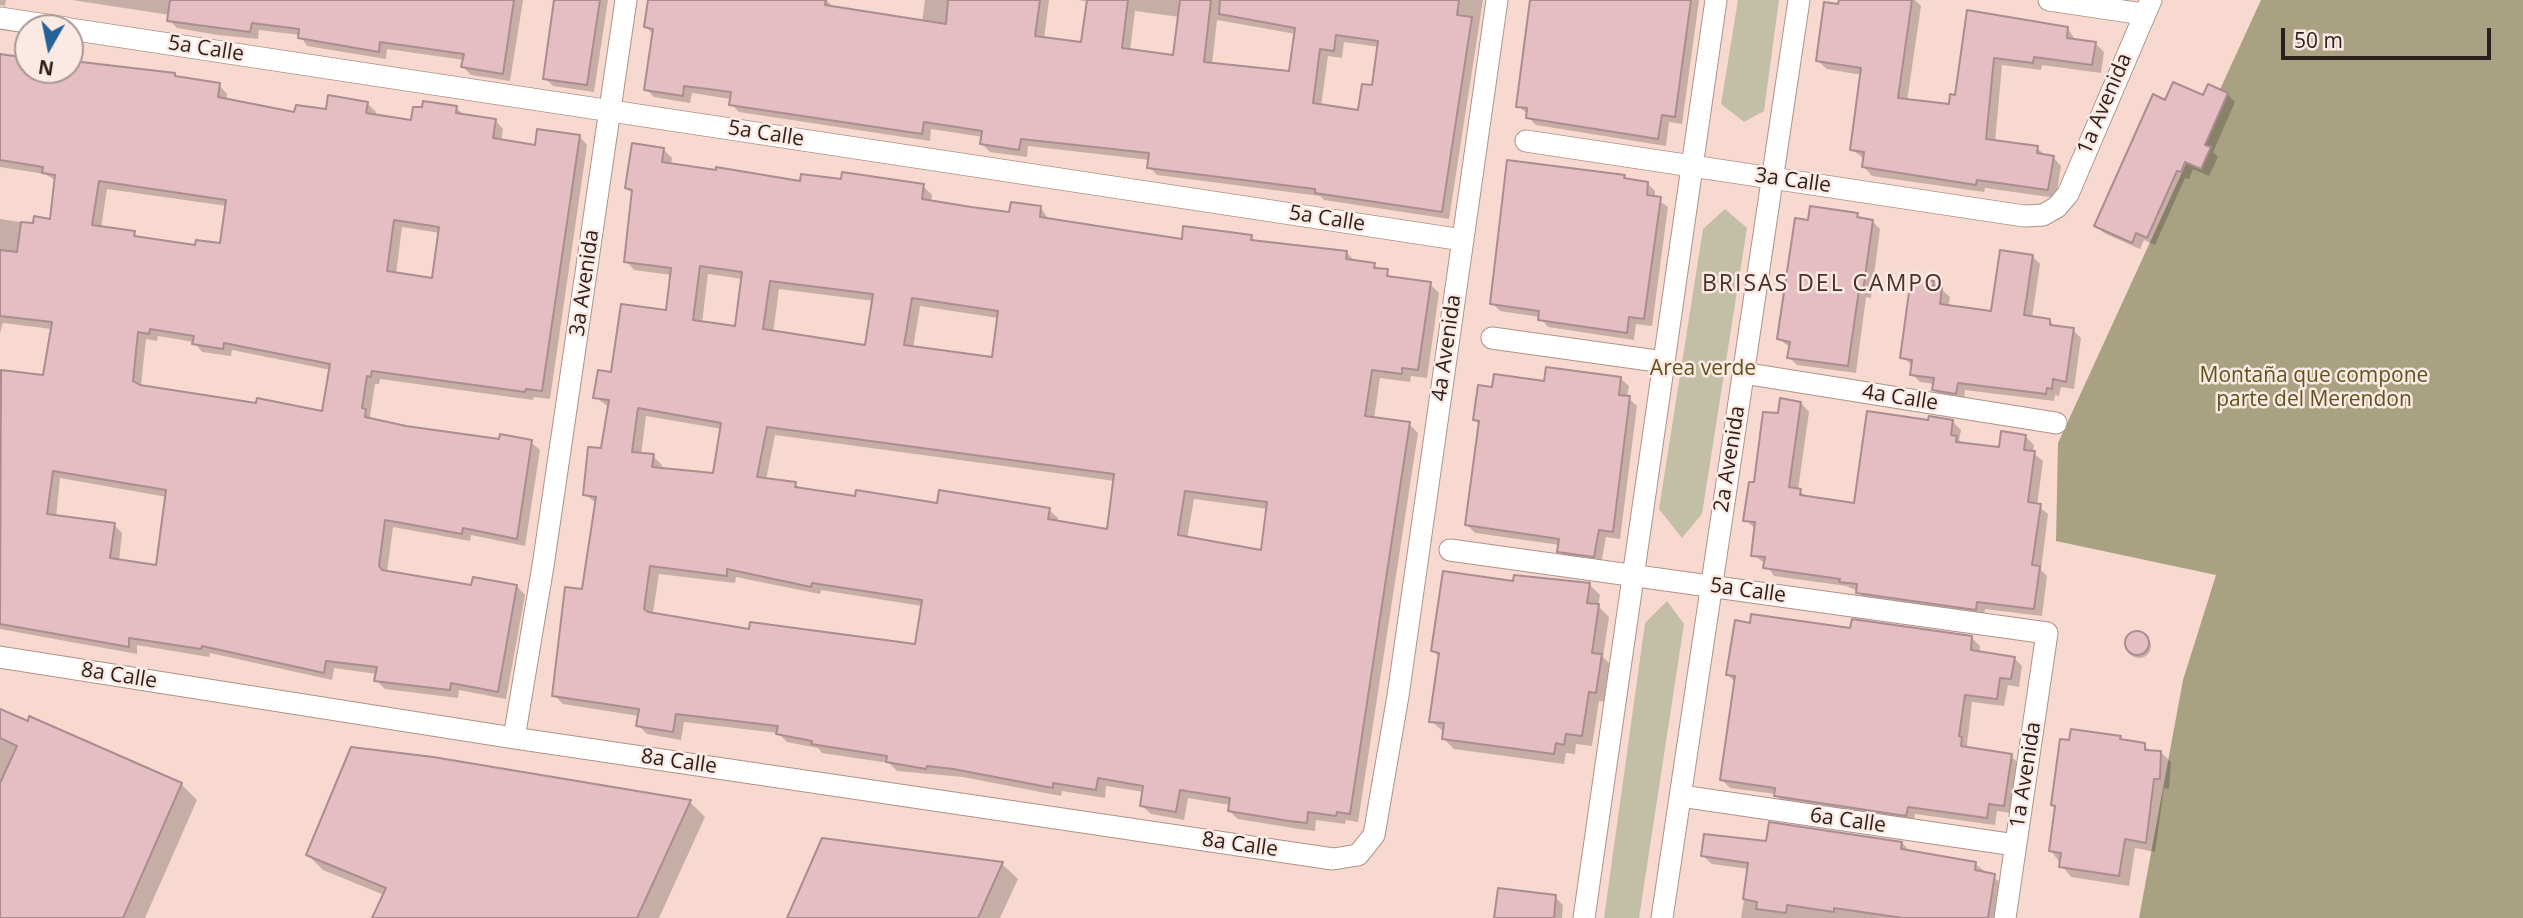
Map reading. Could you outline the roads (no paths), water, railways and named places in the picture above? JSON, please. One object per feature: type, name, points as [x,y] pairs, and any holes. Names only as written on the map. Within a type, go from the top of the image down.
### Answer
[{"type":"street","name":"3a Avenida","points":[[514,738],[543,566],[626,0]]},
{"type":"street","name":"4a Avenida","points":[[1358,855],[1374,835],[1398,696],[1497,0]]},
{"type":"street","points":[[1584,918],[1716,0]]},
{"type":"street","name":"2a Avenida","points":[[1662,918],[1799,0]]},
{"type":"street","points":[[2049,0],[2147,7]]},
{"type":"street","name":"1a Avenida","points":[[2057,207],[2067,194],[2147,7]]},
{"type":"street","name":"5a Calle","points":[[84,30],[1463,240]]},
{"type":"street","name":"3a Calle","points":[[1526,141],[2024,216],[2043,215],[2057,207]]},
{"type":"street","points":[[1492,338],[1664,362]]},
{"type":"street","name":"4a Calle","points":[[1743,373],[2056,423]]},
{"type":"street","name":"5a Calle","points":[[1450,550],[2047,633]]},
{"type":"street","name":"1a Avenida","points":[[2005,918],[2047,633]]},
{"type":"street","name":"8a Calle","points":[[0,657],[514,738],[1333,859],[1358,855]]},
{"type":"street","name":"6a Calle","points":[[1681,796],[2015,845]]},
{"type":"district","name":"BRISAS DEL CAMPO","points":[[1823,284]]},
{"type":"park label","name":"Area verde","points":[[1703,369]]},
{"type":"park label","name":"Montaña que compone parte del Merendon","points":[[2314,388]]}]
